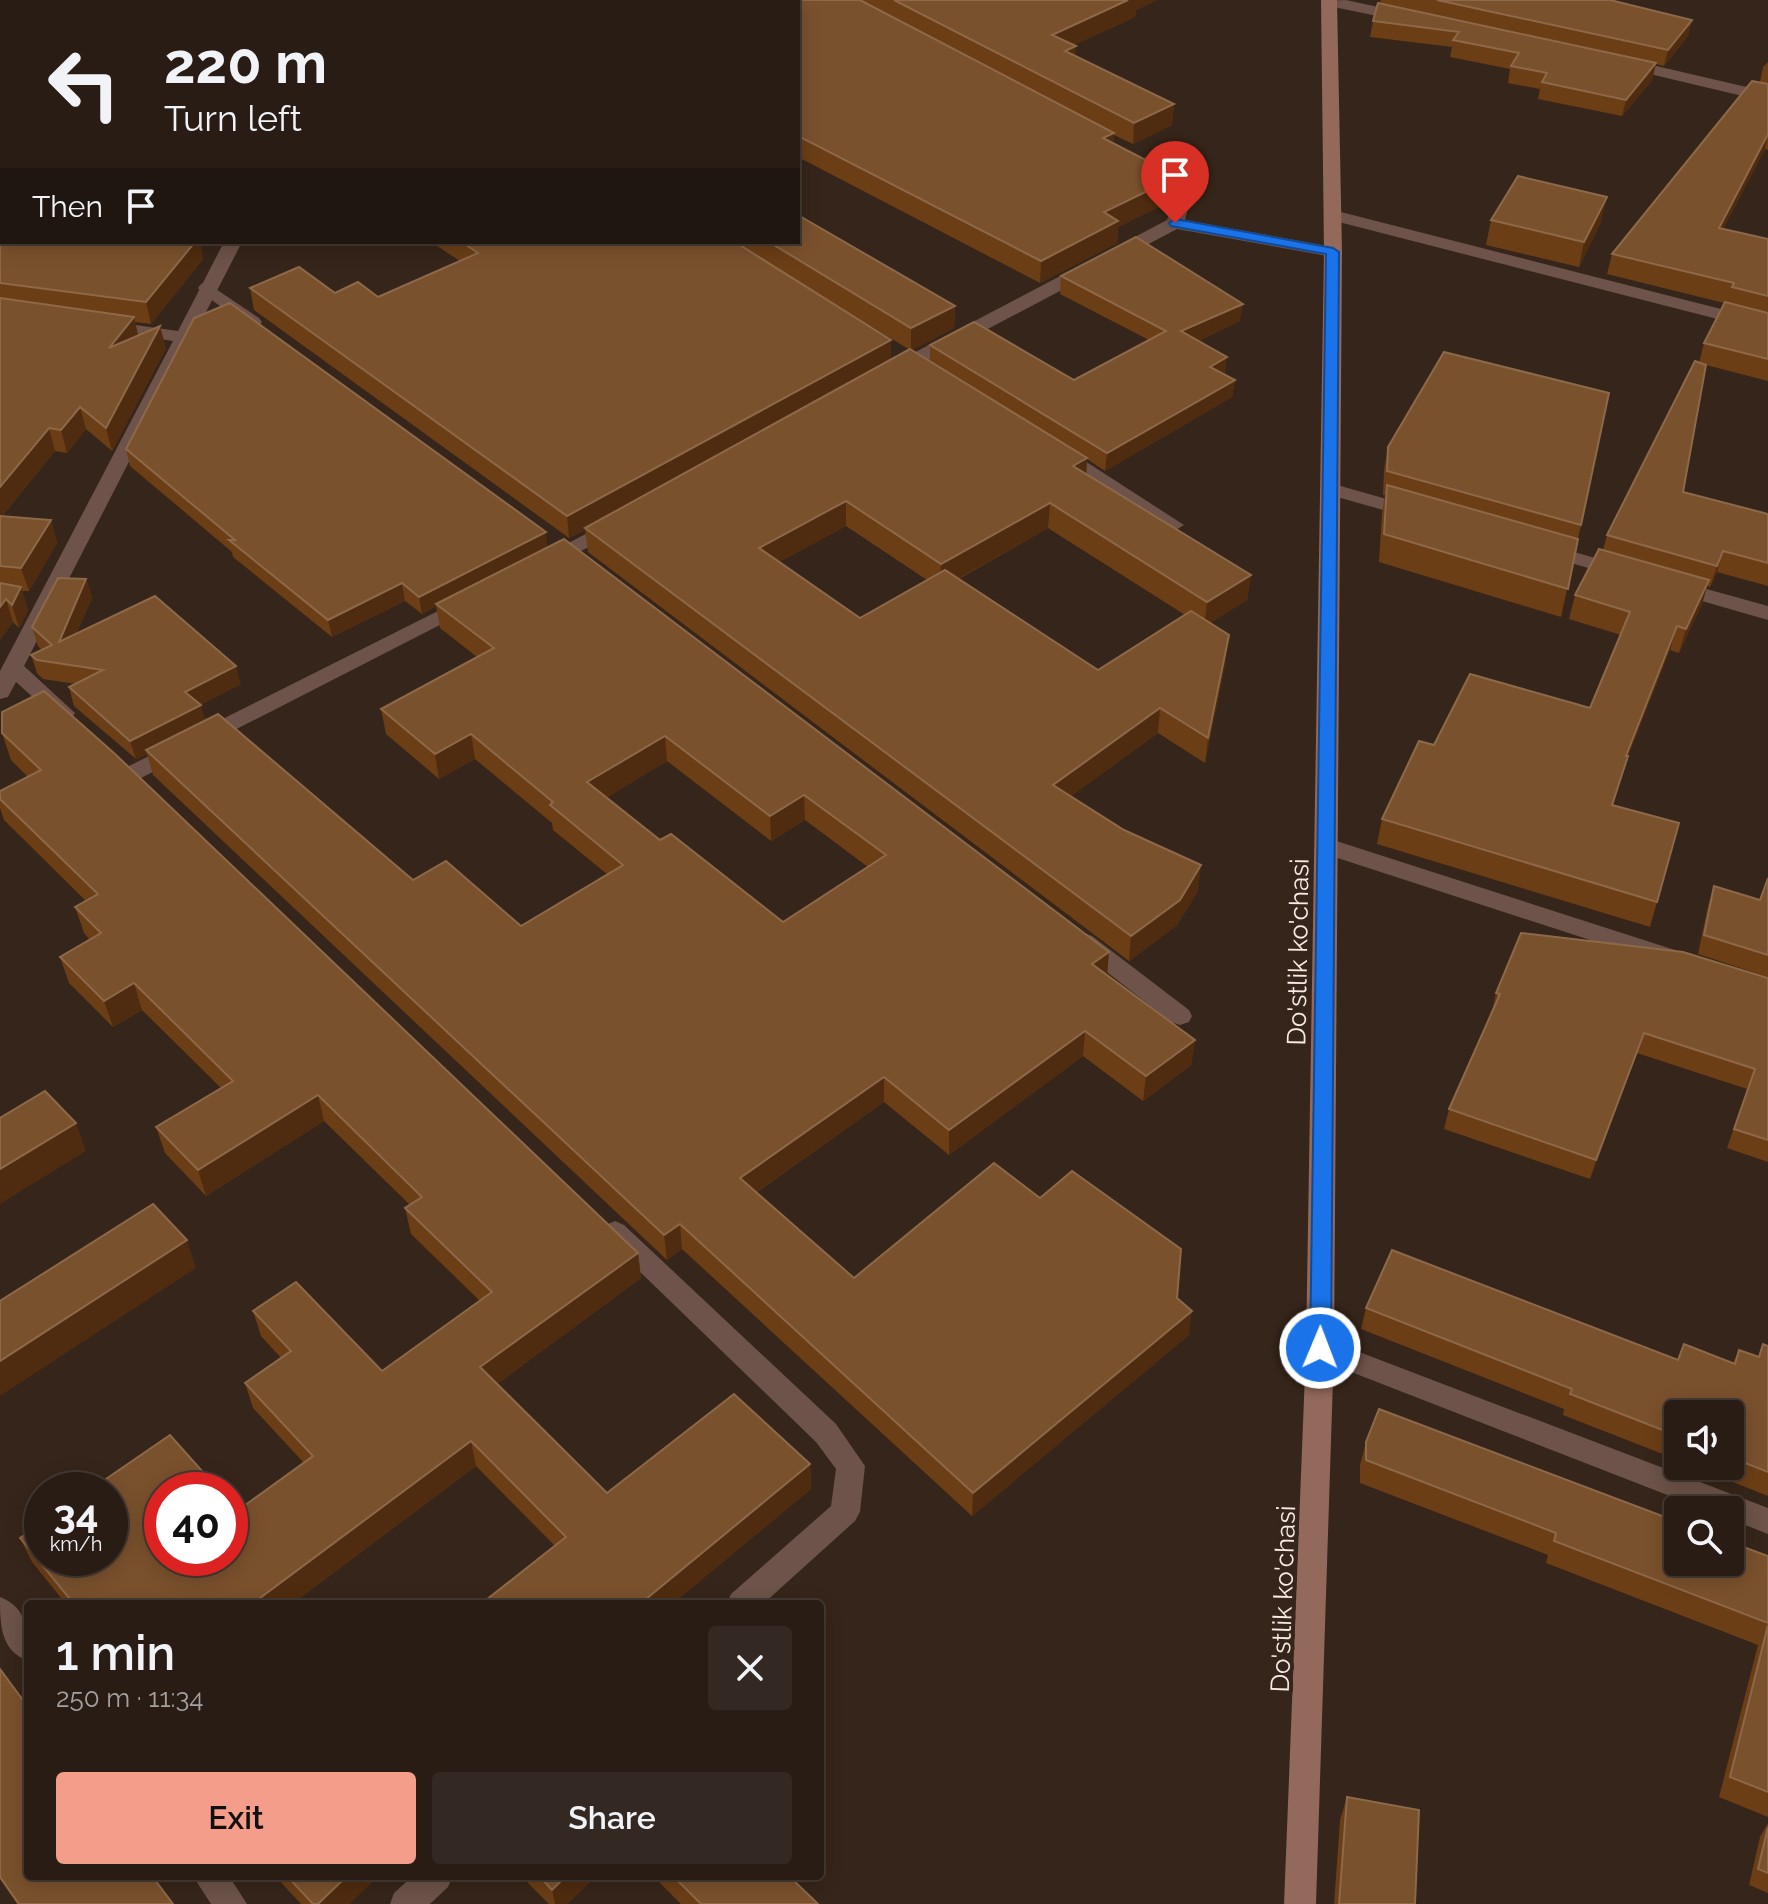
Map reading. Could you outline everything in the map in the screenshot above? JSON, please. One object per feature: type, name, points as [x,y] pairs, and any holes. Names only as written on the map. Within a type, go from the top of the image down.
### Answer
[{"type":"street","points":[[1329,0],[1419,20]]},
{"type":"street","name":"Do'stlik ko'chasi","points":[[1300,1904],[1320,1348],[1333,252],[1329,0]]},
{"type":"street","points":[[1598,58],[1768,97]]},
{"type":"street","points":[[1123,150],[1150,164],[1185,189],[1175,223]]},
{"type":"street","points":[[1333,215],[1768,327]]},
{"type":"street","points":[[870,384],[905,357],[1175,223],[1333,252]]},
{"type":"street","points":[[0,692],[38,602],[232,244]]},
{"type":"street","points":[[207,288],[271,335]]},
{"type":"street","points":[[92,324],[184,337]]},
{"type":"street","points":[[905,357],[938,377]]},
{"type":"street","points":[[1043,443],[1174,525]]},
{"type":"street","points":[[1330,489],[1436,519]]},
{"type":"street","points":[[526,572],[574,555],[637,513]]},
{"type":"street","points":[[542,532],[574,555]]},
{"type":"street","points":[[1526,545],[1768,613]]},
{"type":"street","points":[[133,773],[484,594]]},
{"type":"street","points":[[13,667],[78,725]]},
{"type":"street","points":[[111,754],[156,795]]},
{"type":"street","points":[[1327,846],[1692,964]]},
{"type":"street","points":[[1068,930],[1180,1016]]},
{"type":"street","points":[[595,1213],[826,1433],[851,1466],[845,1512],[746,1600]]},
{"type":"street","points":[[1320,1348],[1768,1521]]},
{"type":"street","points":[[0,1611],[24,1642]]},
{"type":"street","points":[[212,1880],[231,1904]]},
{"type":"street","points":[[406,1904],[433,1880]]},
{"type":"building","points":[[800,0],[860,0],[1114,133],[1103,138],[1173,174],[1172,179],[1104,212],[1118,221],[1041,261],[800,137]]},
{"type":"building","points":[[894,0],[1128,0],[1052,35],[1076,46],[1065,51],[1174,104],[1134,123]]},
{"type":"building","points":[[1437,0],[1610,0],[1692,20],[1668,50]]},
{"type":"building","points":[[1378,3],[1656,63],[1626,100],[1542,82],[1547,73],[1511,66],[1519,53],[1453,40],[1459,32],[1373,21]]},
{"type":"building","points":[[1752,81],[1768,84],[1768,134],[1719,228],[1768,239],[1768,296],[1732,287],[1734,283],[1612,254]]},
{"type":"building","points":[[1518,176],[1607,197],[1584,242],[1491,220]]},
{"type":"building","points":[[800,216],[955,306],[911,328],[772,244],[800,244]]},
{"type":"building","points":[[1136,237],[1243,304],[1181,331],[1227,357],[1210,367],[1235,380],[1107,453],[930,345],[974,322],[1074,380],[1166,331],[1061,276]]},
{"type":"building","points":[[0,244],[193,244],[146,302],[0,283]]},
{"type":"building","points":[[465,244],[738,244],[891,340],[567,516],[250,288],[299,267],[335,293],[358,282],[378,297],[478,253]]},
{"type":"building","points":[[0,298],[134,317],[109,348],[160,326],[106,428],[80,407],[61,430],[49,428],[0,487]]},
{"type":"building","points":[[1725,302],[1768,313],[1768,359],[1704,343]]},
{"type":"building","points":[[230,303],[546,532],[419,597],[402,583],[328,620],[229,540],[235,540],[126,449],[194,318]]},
{"type":"building","points":[[910,349],[1087,458],[1073,466],[1251,575],[1207,602],[1050,503],[941,564],[846,501],[759,548],[860,618],[945,570],[1098,670],[1191,611],[1229,635],[1208,738],[1160,708],[1053,785],[1124,830],[1201,865],[1180,900],[1131,936],[585,528]]},
{"type":"building","points":[[1444,352],[1609,393],[1581,525],[1387,471],[1388,447]]},
{"type":"building","points":[[1695,361],[1706,365],[1683,492],[1768,514],[1768,563],[1723,551],[1717,566],[1607,535]]},
{"type":"building","points":[[1387,485],[1578,539],[1568,589],[1384,534]]},
{"type":"building","points":[[0,516],[51,520],[21,568],[0,566]]},
{"type":"building","points":[[564,539],[1109,952],[1092,964],[1195,1040],[1146,1076],[1085,1031],[949,1130],[884,1077],[740,1178],[854,1278],[994,1163],[1040,1198],[1072,1171],[1181,1249],[1177,1298],[1192,1311],[973,1493],[680,1224],[664,1235],[146,750],[218,714],[413,880],[446,861],[521,926],[623,865],[471,734],[435,754],[381,709],[494,648],[436,604]],"holes":[[[665,736],[770,816],[804,795],[886,855],[783,922],[671,834],[660,840],[587,782]]]},
{"type":"building","points":[[1599,549],[1709,580],[1686,629],[1677,626],[1626,756],[1612,805],[1679,823],[1657,902],[1382,819],[1419,741],[1434,745],[1470,674],[1590,708],[1630,612],[1575,595]]},
{"type":"building","points":[[58,578],[86,579],[59,642],[155,596],[236,666],[185,692],[201,705],[130,741],[69,687],[103,670],[37,660],[31,655],[52,645],[32,627]]},
{"type":"building","points":[[0,583],[21,587],[12,605],[6,599],[0,607]]},
{"type":"building","points":[[44,691],[115,754],[638,1253],[480,1367],[607,1493],[734,1394],[810,1464],[645,1600],[486,1600],[566,1537],[471,1441],[257,1600],[71,1600],[51,1576],[128,1576],[128,1472],[116,1472],[170,1435],[203,1472],[144,1472],[144,1576],[248,1576],[248,1503],[313,1456],[245,1383],[291,1351],[253,1311],[296,1282],[382,1371],[492,1292],[405,1208],[422,1197],[318,1095],[198,1170],[156,1127],[233,1081],[134,983],[104,1001],[60,957],[101,933],[75,907],[98,894],[0,799],[0,791],[41,770],[2,733],[2,712]]},
{"type":"building","points":[[1768,878],[1768,955],[1704,935],[1714,886],[1760,900]]},
{"type":"building","points":[[1521,933],[1683,952],[1768,978],[1768,1140],[1734,1129],[1755,1069],[1644,1033],[1596,1160],[1449,1109],[1500,994],[1496,993]]},
{"type":"building","points":[[45,1091],[76,1123],[0,1169],[0,1118]]},
{"type":"building","points":[[153,1204],[187,1240],[0,1361],[0,1301]]},
{"type":"building","points":[[1392,1250],[1678,1360],[1684,1344],[1735,1364],[1739,1350],[1759,1357],[1763,1344],[1768,1346],[1768,1472],[1744,1463],[1744,1400],[1664,1400],[1664,1431],[1570,1394],[1572,1389],[1366,1308]]},
{"type":"building","points":[[1379,1409],[1664,1517],[1664,1576],[1744,1576],[1744,1547],[1768,1556],[1768,1623],[1554,1541],[1556,1533],[1366,1460],[1366,1442]]},
{"type":"building","points":[[1768,1625],[1768,1792],[1730,1777]]},
{"type":"building","points":[[0,1669],[24,1702],[24,1880],[155,1880],[173,1904],[19,1904],[0,1877]]},
{"type":"building","points":[[1347,1797],[1419,1810],[1415,1904],[1339,1904]]},
{"type":"building","points":[[1768,1827],[1768,1873],[1758,1869]]},
{"type":"building","points":[[291,1880],[343,1880],[318,1904],[313,1904]]},
{"type":"building","points":[[543,1880],[562,1880],[552,1890]]},
{"type":"building","points":[[677,1880],[793,1880],[818,1904],[701,1904]]},
{"type":"route","points":[[1175,223],[1333,252],[1320,1348]]}]
